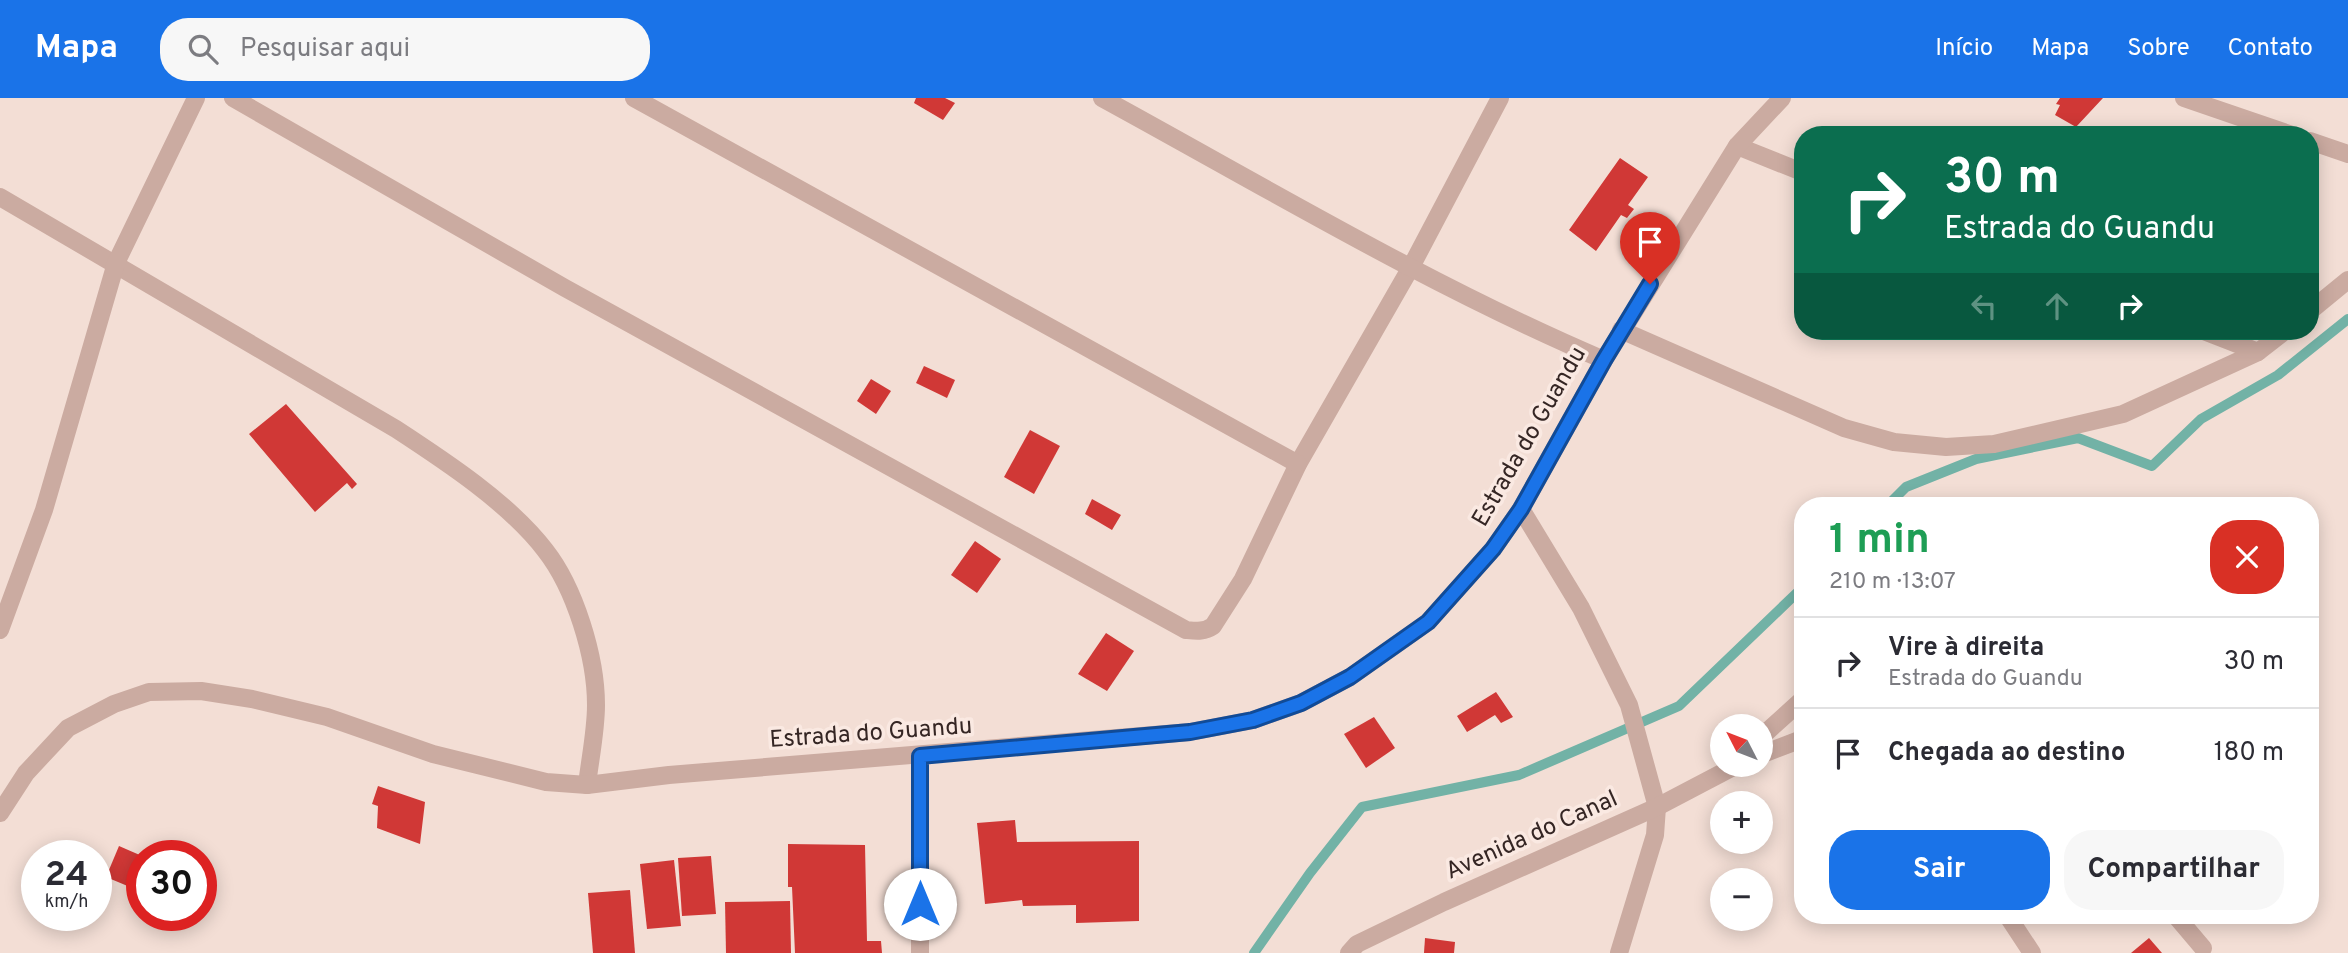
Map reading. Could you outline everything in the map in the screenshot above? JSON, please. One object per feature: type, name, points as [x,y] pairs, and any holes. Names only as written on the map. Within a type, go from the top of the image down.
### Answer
[{"type":"street","points":[[0,630],[44,510],[116,263],[196,98]]},
{"type":"street","points":[[233,98],[577,294],[1186,630],[1206,631],[1222,615],[1243,579],[1298,464],[1410,267],[1500,98]]},
{"type":"street","points":[[634,98],[1298,464]]},
{"type":"street","points":[[1102,98],[1410,267],[1534,330],[1604,360]]},
{"type":"street","name":"Estrada do Guandu","points":[[0,813],[26,773],[68,727],[114,704],[149,692],[201,691],[252,699],[327,717],[433,754],[493,771],[546,782],[587,785],[669,775],[1190,732],[1253,720],[1301,703],[1350,677],[1428,622],[1493,549],[1521,509],[1621,330],[1737,146],[1783,98]]},
{"type":"street","points":[[2195,100],[2267,126]]},
{"type":"street","points":[[2319,144],[2348,154]]},
{"type":"street","points":[[1737,146],[1794,169]]},
{"type":"street","points":[[0,197],[406,435],[502,507],[545,550],[569,592],[593,668],[596,706],[587,785]]},
{"type":"street","points":[[2319,304],[2348,281]]},
{"type":"street","points":[[1621,330],[1844,428],[1894,442],[1945,447],[1994,444],[2123,414],[2258,352],[2274,340]]},
{"type":"street","points":[[2227,340],[2258,352]]},
{"type":"street","points":[[1521,509],[1581,608],[1629,705],[1657,807],[1655,835],[1619,953]]},
{"type":"street","points":[[1773,726],[1794,706]]},
{"type":"street","points":[[1773,750],[1794,742]]},
{"type":"street","points":[[920,756],[920,953]]},
{"type":"street","name":"Avenida do Canal","points":[[1349,953],[1357,944],[1657,807],[1712,777]]},
{"type":"street","points":[[2013,924],[2032,953]]},
{"type":"street","points":[[2183,924],[2203,948]]},
{"type":"building","points":[[916,98],[945,98],[955,103],[943,120],[914,103]]},
{"type":"building","points":[[2060,98],[2103,98],[2077,126],[2055,115],[2060,105],[2056,104]]},
{"type":"building","points":[[1620,158],[1648,177],[1628,205],[1634,209],[1627,218],[1621,215],[1596,251],[1569,230]]},
{"type":"building","points":[[924,366],[955,380],[947,398],[916,383]]},
{"type":"building","points":[[871,379],[891,391],[876,414],[857,401]]},
{"type":"building","points":[[286,404],[357,484],[352,489],[347,483],[315,512],[249,434]]},
{"type":"building","points":[[1030,430],[1060,446],[1034,494],[1004,477]]},
{"type":"building","points":[[1092,499],[1121,515],[1112,530],[1085,514]]},
{"type":"building","points":[[975,541],[1001,559],[977,593],[951,575]]},
{"type":"building","points":[[1106,633],[1134,651],[1107,691],[1078,674]]},
{"type":"building","points":[[1496,692],[1513,717],[1501,723],[1495,715],[1467,732],[1457,716]]},
{"type":"building","points":[[1374,717],[1395,748],[1366,768],[1344,734]]},
{"type":"building","points":[[378,786],[425,802],[420,844],[377,828],[378,806],[372,804]]},
{"type":"building","points":[[1015,820],[1017,842],[1139,841],[1139,921],[1076,923],[1076,905],[1023,906],[1022,900],[985,904],[977,823]]},
{"type":"building","points":[[788,844],[865,845],[867,941],[881,941],[882,953],[795,953],[792,887],[788,887]]},
{"type":"building","points":[[119,846],[126,849],[126,885],[112,880],[112,863]]},
{"type":"building","points":[[711,856],[716,914],[682,916],[678,858]]},
{"type":"building","points":[[674,860],[681,926],[647,929],[640,864]]},
{"type":"building","points":[[630,890],[635,953],[593,953],[588,893]]},
{"type":"building","points":[[790,901],[791,953],[726,953],[725,902]]},
{"type":"building","points":[[1425,938],[1455,942],[1454,953],[1424,953]]},
{"type":"building","points":[[2149,938],[2162,953],[2131,953]]},
{"type":"waterway","points":[[1896,497],[1906,487],[1976,459],[2078,438],[2152,466],[2201,419],[2278,375],[2348,319]]},
{"type":"waterway","points":[[1254,953],[1310,873],[1362,807],[1519,775],[1679,706],[1794,596]]},
{"type":"route","points":[[920,904],[920,756],[1190,732],[1253,720],[1301,703],[1350,677],[1428,622],[1493,549],[1521,509],[1604,360],[1650,284]]}]
